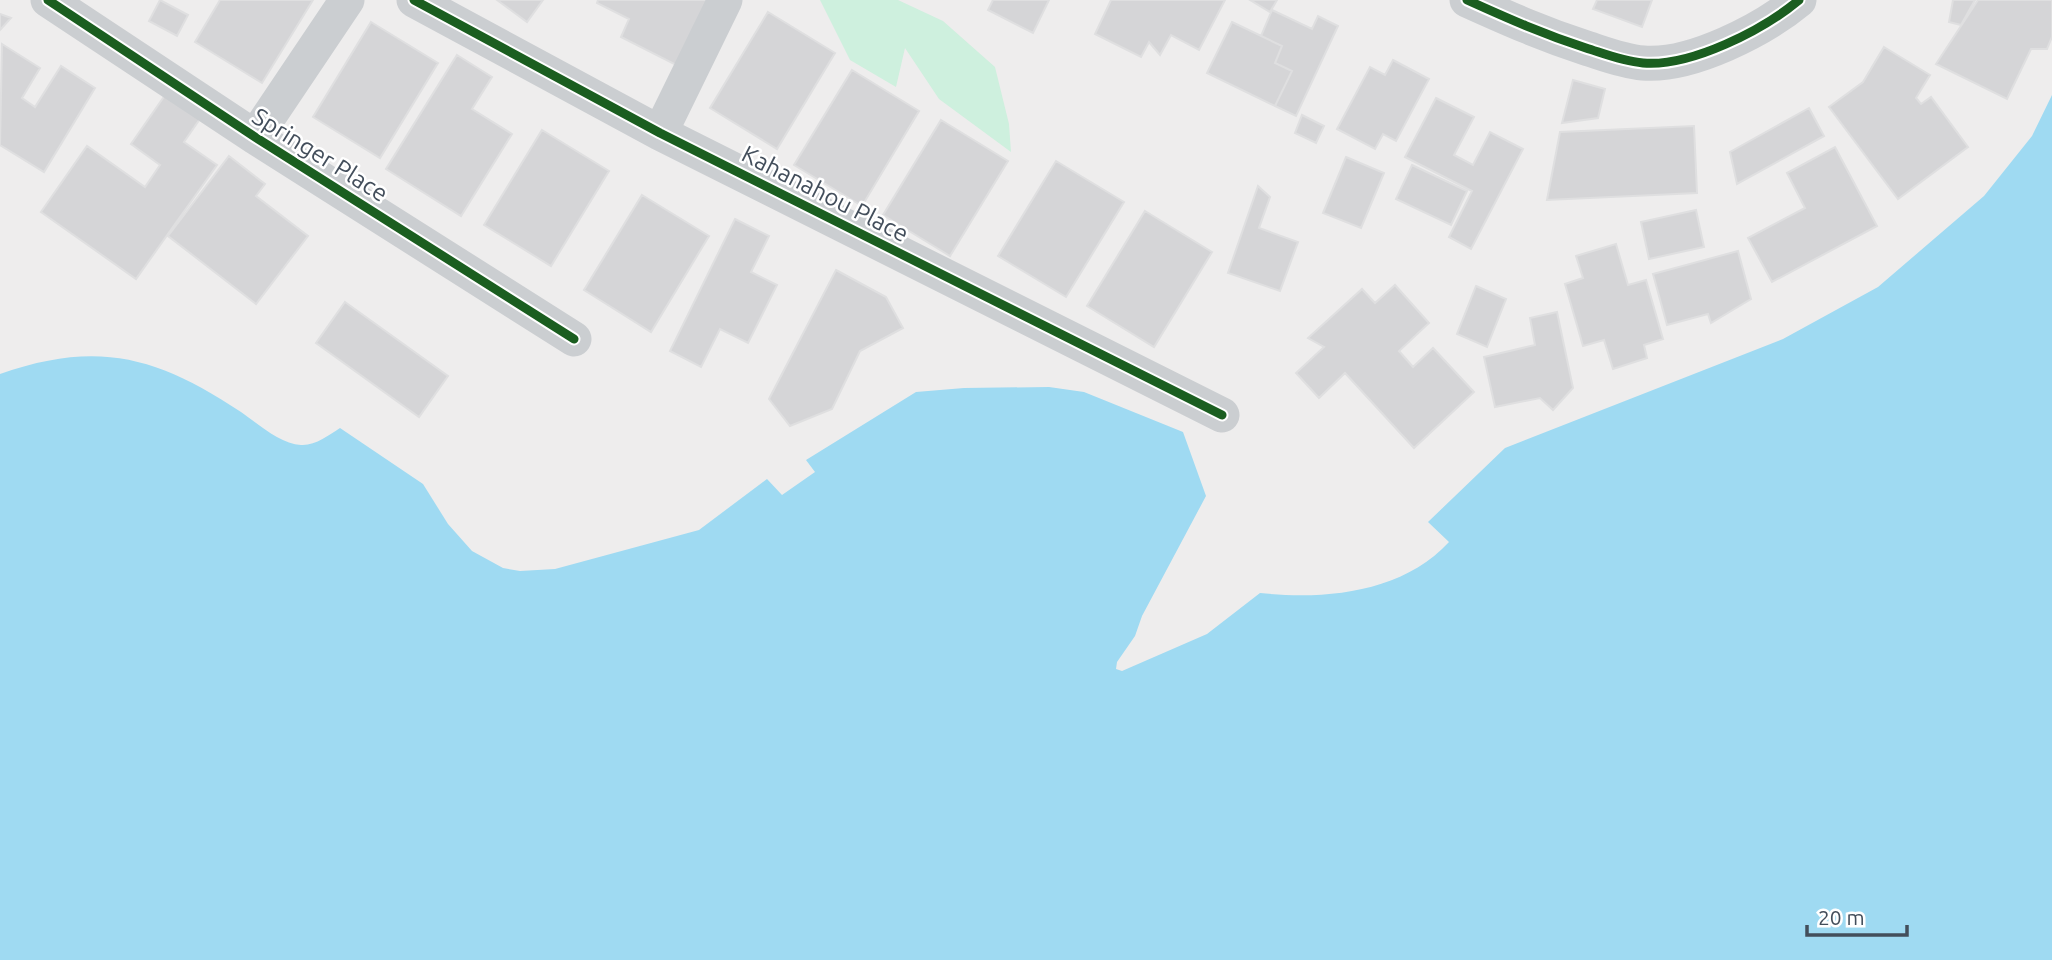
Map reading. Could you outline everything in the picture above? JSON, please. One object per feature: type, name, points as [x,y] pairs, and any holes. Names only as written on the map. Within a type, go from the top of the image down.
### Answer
[{"type":"street","name":"Springer Place","points":[[48,0],[255,137],[574,339]]},
{"type":"street","name":"Springer Place","points":[[255,137],[347,0]]},
{"type":"street","name":"Kahanahou Place","points":[[414,0],[660,133],[1222,415]]},
{"type":"street","points":[[660,133],[725,0]]},
{"type":"street","points":[[1467,0],[1547,37],[1612,58],[1646,64],[1712,50],[1768,23],[1799,0]]},
{"type":"green space","points":[[820,0],[898,0],[943,21],[995,67],[1009,124],[1011,152],[939,99],[905,48],[896,87],[850,60]]},
{"type":"water","points":[[2052,95],[2052,960],[0,960],[0,374],[67,358],[97,356],[125,359],[153,366],[182,378],[211,393],[277,437],[293,444],[311,444],[340,428],[423,484],[448,524],[472,551],[503,568],[520,571],[555,569],[699,530],[767,479],[782,495],[815,472],[806,460],[916,392],[964,388],[1049,387],[1084,392],[1183,432],[1206,496],[1142,616],[1135,636],[1117,662],[1116,669],[1122,671],[1207,634],[1260,593],[1336,593],[1386,582],[1409,572],[1430,559],[1449,542],[1428,522],[1505,448],[1783,339],[1878,287],[1984,196],[2032,136]]},
{"type":"building","points":[[160,0],[188,15],[177,36],[149,21]]},
{"type":"building","points":[[220,0],[313,0],[262,83],[195,42]]},
{"type":"building","points":[[497,0],[543,0],[527,22]]},
{"type":"building","points":[[598,0],[710,0],[678,66],[621,37],[629,19],[597,3]]},
{"type":"building","points":[[993,0],[1049,0],[1033,33],[988,10]]},
{"type":"building","points":[[1111,0],[1225,0],[1199,50],[1171,35],[1160,55],[1149,42],[1141,57],[1095,34]]},
{"type":"building","points":[[1250,0],[1277,0],[1270,12]]},
{"type":"building","points":[[1597,0],[1652,0],[1642,27],[1593,9]]},
{"type":"building","points":[[1953,0],[1975,0],[1961,25],[1949,22]]},
{"type":"building","points":[[1978,0],[2052,0],[2052,37],[2047,49],[2031,49],[2007,99],[1936,64]]},
{"type":"building","points":[[1272,10],[1312,29],[1318,16],[1338,26],[1296,116],[1275,106],[1292,71],[1275,63],[1282,46],[1261,36]]},
{"type":"building","points":[[768,12],[835,53],[777,149],[710,108]]},
{"type":"building","points":[[0,14],[11,18],[0,30]]},
{"type":"building","points":[[371,22],[438,63],[380,158],[313,117]]},
{"type":"building","points":[[1232,22],[1282,46],[1275,63],[1292,71],[1275,106],[1207,73]]},
{"type":"building","points":[[2,44],[40,68],[22,98],[35,107],[61,66],[95,88],[44,172],[0,145]]},
{"type":"building","points":[[1884,47],[1930,75],[1916,98],[1921,104],[1931,97],[1968,147],[1898,199],[1829,107],[1863,82]]},
{"type":"building","points":[[457,55],[492,77],[472,109],[512,134],[461,216],[386,169]]},
{"type":"building","points":[[1393,60],[1429,79],[1396,141],[1383,134],[1375,149],[1337,129],[1370,67],[1385,75]]},
{"type":"building","points":[[852,70],[919,111],[862,206],[794,165]]},
{"type":"building","points":[[1573,80],[1605,89],[1598,118],[1562,123]]},
{"type":"building","points":[[168,91],[202,116],[184,142],[217,165],[136,279],[41,212],[87,146],[145,187],[160,165],[131,144]]},
{"type":"building","points":[[1436,98],[1474,117],[1454,155],[1473,165],[1490,132],[1523,149],[1471,249],[1449,237],[1472,191],[1405,157]]},
{"type":"building","points":[[1809,108],[1824,136],[1737,184],[1730,152]]},
{"type":"building","points":[[1302,115],[1324,126],[1316,143],[1295,133]]},
{"type":"building","points":[[941,120],[1008,161],[950,256],[883,215]]},
{"type":"building","points":[[1694,126],[1697,193],[1547,200],[1560,132]]},
{"type":"building","points":[[542,130],[609,171],[551,266],[484,225]]},
{"type":"building","points":[[1835,147],[1877,226],[1772,282],[1748,238],[1805,208],[1787,173]]},
{"type":"building","points":[[229,156],[265,184],[256,196],[308,236],[256,304],[168,236]]},
{"type":"building","points":[[1346,157],[1384,173],[1361,228],[1323,213]]},
{"type":"building","points":[[1056,161],[1124,202],[1066,297],[998,256]]},
{"type":"building","points":[[1412,165],[1467,191],[1451,225],[1396,199]]},
{"type":"building","points":[[1258,186],[1270,197],[1259,228],[1298,242],[1280,291],[1228,273]]},
{"type":"building","points":[[642,195],[709,236],[651,332],[584,290]]},
{"type":"building","points":[[1696,210],[1704,247],[1649,259],[1641,222]]},
{"type":"building","points":[[1145,211],[1212,252],[1154,347],[1087,306]]},
{"type":"building","points":[[735,219],[769,236],[751,272],[777,285],[748,343],[720,329],[701,367],[670,351]]},
{"type":"building","points":[[1616,244],[1628,285],[1646,280],[1663,339],[1644,345],[1647,358],[1613,369],[1604,340],[1583,346],[1565,284],[1583,278],[1576,256]]},
{"type":"building","points":[[1738,251],[1751,299],[1711,323],[1708,314],[1667,325],[1653,274]]},
{"type":"building","points":[[836,270],[886,297],[903,328],[860,351],[832,409],[790,426],[769,399]]},
{"type":"building","points":[[1395,285],[1429,323],[1399,351],[1413,367],[1433,348],[1474,392],[1414,448],[1345,373],[1319,398],[1296,373],[1324,347],[1308,338],[1362,289],[1375,303]]},
{"type":"building","points":[[1476,286],[1506,299],[1487,347],[1457,334]]},
{"type":"building","points":[[345,302],[448,376],[419,417],[316,343]]},
{"type":"building","points":[[1557,312],[1573,388],[1553,410],[1540,398],[1495,407],[1484,357],[1535,345],[1530,318]]},
{"type":"cycle path","points":[[48,0],[255,137],[574,339]]},
{"type":"cycle path","points":[[414,0],[660,133],[1222,415]]},
{"type":"cycle path","points":[[1467,0],[1570,43],[1643,63],[1662,63],[1704,53],[1766,23],[1799,0]]}]
